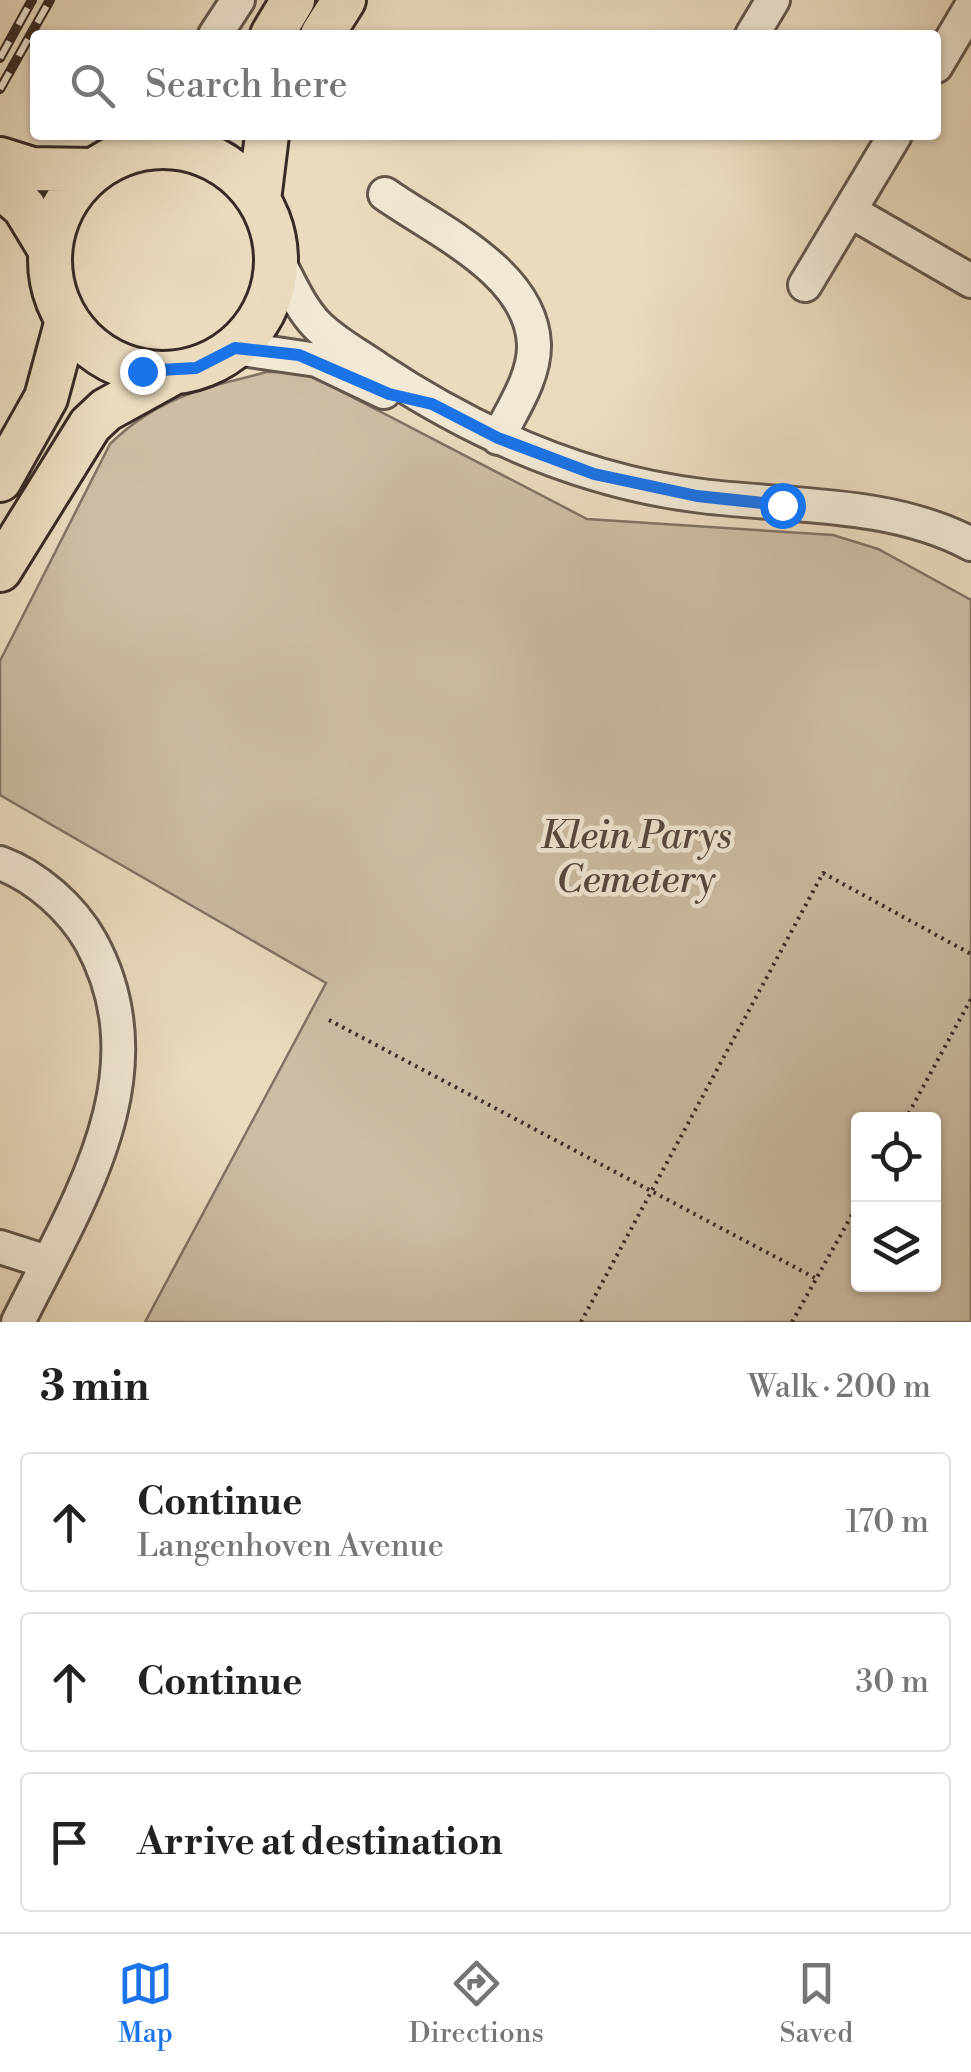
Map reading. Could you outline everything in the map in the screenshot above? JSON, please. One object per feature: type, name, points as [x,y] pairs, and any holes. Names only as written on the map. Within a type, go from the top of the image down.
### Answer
[{"type":"main road","points":[[275,30],[293,0]]},
{"type":"main road","points":[[325,30],[344,0]]},
{"type":"main road","points":[[259,200],[266,140]]},
{"type":"main road","points":[[0,570],[90,425],[106,410],[173,373],[206,364],[235,348],[258,323],[272,292],[277,259],[272,228],[259,200],[240,177],[217,160],[173,141],[125,154],[94,170],[72,192],[57,220],[50,250],[50,274],[68,320],[87,344],[113,361],[142,371],[173,373]]},
{"type":"main road","points":[[0,159],[32,169],[94,170]]},
{"type":"main road","points":[[0,186],[24,207],[50,250]]},
{"type":"main road","points":[[0,480],[46,398],[68,320]]},
{"type":"street","points":[[218,30],[238,0]]},
{"type":"street","points":[[755,30],[773,0]]},
{"type":"street","points":[[941,58],[971,8]]},
{"type":"street","points":[[805,286],[892,140]]},
{"type":"street","points":[[385,194],[499,273],[525,310],[534,344],[526,382],[498,438]]},
{"type":"street","points":[[850,211],[971,281]]},
{"type":"street","points":[[277,259],[318,326],[432,404],[498,438],[594,474],[697,496],[870,512],[968,535]]},
{"type":"street","points":[[235,348],[299,355],[389,394],[432,404]]},
{"type":"street","points":[[0,863],[45,888],[83,928],[106,970],[120,1030],[116,1090],[99,1150],[18,1322]]},
{"type":"street","points":[[0,1247],[47,1262]]},
{"type":"path","points":[[581,1322],[822,873],[971,954]]},
{"type":"path","points":[[909,1112],[971,999]]},
{"type":"path","points":[[329,1020],[817,1278]]},
{"type":"path","points":[[792,1322],[851,1217]]},
{"type":"green space","name":"Klein Parys Cemetery","points":[[267,372],[304,372],[587,519],[833,535],[878,549],[971,600],[971,1322],[145,1322],[326,983],[0,795],[0,661],[110,444],[146,415],[202,389]]},
{"type":"railway","points":[[0,58],[32,0]]},
{"type":"railway","points":[[33,30],[50,0]]},
{"type":"railway","points":[[0,89],[30,36]]},
{"type":"route","points":[[142,371],[173,373],[196,368],[235,348],[299,355],[389,394],[432,404],[498,438],[594,474],[697,496],[782,505]]}]
